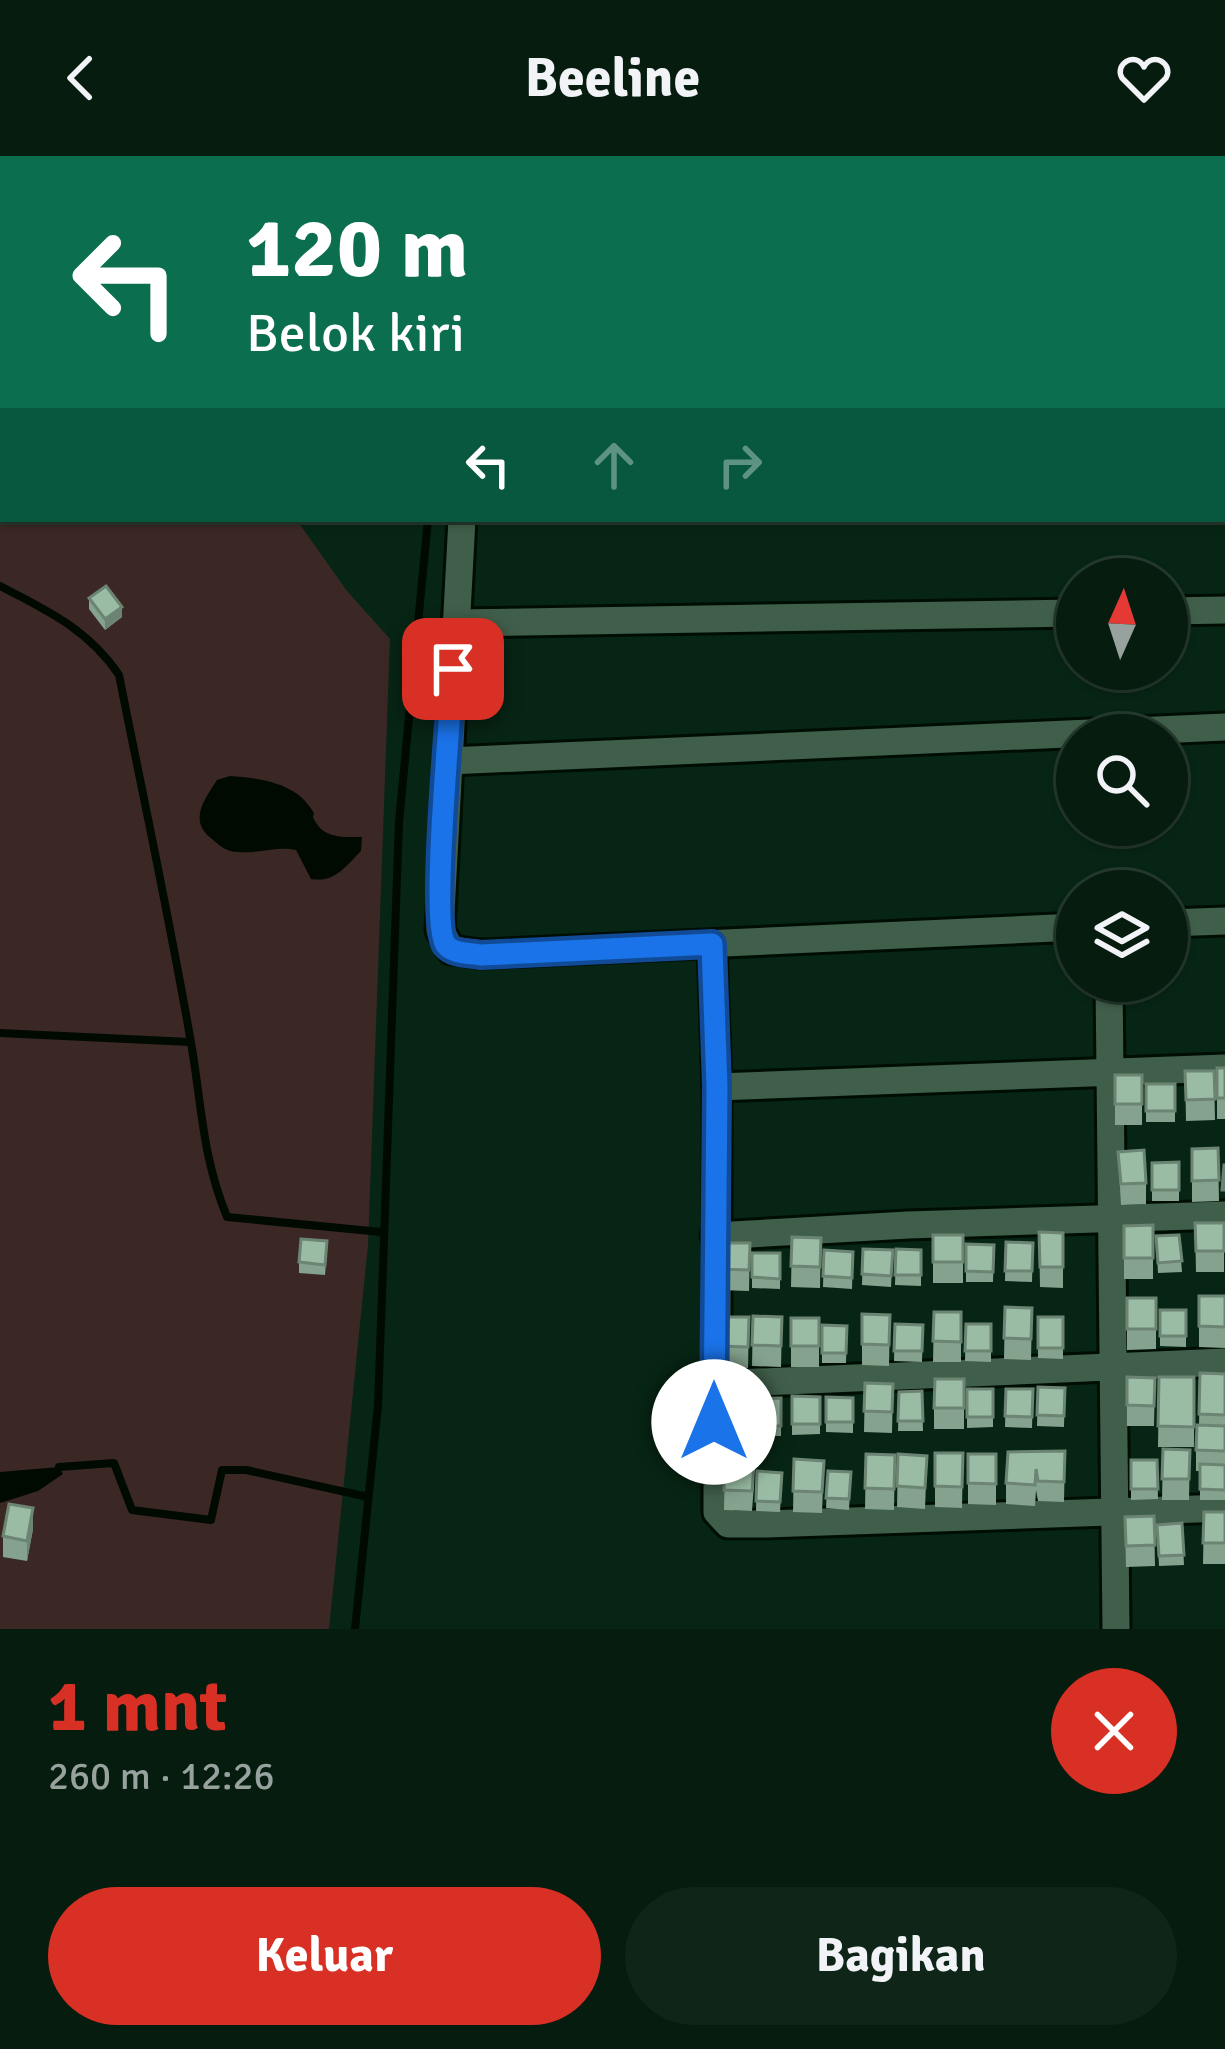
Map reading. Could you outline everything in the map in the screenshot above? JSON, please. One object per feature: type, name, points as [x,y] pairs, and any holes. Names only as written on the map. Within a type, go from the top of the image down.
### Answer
[{"type":"street","points":[[462,522],[440,930],[451,950],[481,955],[1056,928]]},
{"type":"street","points":[[1188,611],[1225,610]]},
{"type":"street","points":[[456,623],[1056,613]]},
{"type":"street","points":[[448,761],[1225,727]]},
{"type":"street","points":[[1188,922],[1225,921]]},
{"type":"street","points":[[712,944],[717,1087],[716,1512],[728,1524],[1225,1508]]},
{"type":"street","points":[[1109,1002],[1117,1629]]},
{"type":"street","points":[[717,1087],[1225,1067]]},
{"type":"street","points":[[715,1236],[1225,1215]]},
{"type":"street","points":[[714,1384],[1225,1362]]},
{"type":"shaded area","points":[[0,522],[298,522],[347,591],[390,639],[368,1245],[329,1629],[0,1629]]},
{"type":"shaded area","points":[[230,776],[263,780],[294,792],[326,832],[362,837],[361,851],[339,872],[319,880],[311,879],[296,850],[234,852],[224,848],[205,832],[200,818],[217,780]]},
{"type":"shaded area","points":[[59,1467],[63,1474],[38,1491],[0,1503],[0,1472]]},
{"type":"building","points":[[106,586],[122,607],[105,619],[89,598]]},
{"type":"building","points":[[1217,1068],[1225,1068],[1225,1098],[1217,1098]]},
{"type":"building","points":[[1185,1071],[1214,1071],[1215,1099],[1186,1100]]},
{"type":"building","points":[[1115,1075],[1142,1075],[1142,1104],[1115,1104]]},
{"type":"building","points":[[1146,1084],[1175,1084],[1175,1111],[1146,1111]]},
{"type":"building","points":[[1218,1148],[1219,1180],[1192,1181],[1192,1149]]},
{"type":"building","points":[[1144,1150],[1146,1183],[1121,1184],[1118,1152]]},
{"type":"building","points":[[1179,1162],[1179,1190],[1152,1190],[1152,1163]]},
{"type":"building","points":[[1195,1223],[1224,1223],[1224,1251],[1196,1251]]},
{"type":"building","points":[[1153,1225],[1153,1258],[1124,1258],[1124,1226]]},
{"type":"building","points":[[1039,1232],[1063,1233],[1063,1267],[1040,1267]]},
{"type":"building","points":[[933,1235],[963,1235],[963,1262],[933,1262]]},
{"type":"building","points":[[1179,1235],[1182,1261],[1158,1263],[1156,1236]]},
{"type":"building","points":[[792,1237],[821,1238],[820,1267],[791,1266]]},
{"type":"building","points":[[301,1239],[327,1241],[325,1265],[299,1262]]},
{"type":"building","points":[[1006,1242],[1033,1243],[1032,1271],[1005,1271]]},
{"type":"building","points":[[720,1243],[750,1243],[749,1270],[719,1269]]},
{"type":"building","points":[[966,1244],[994,1245],[993,1272],[966,1271]]},
{"type":"building","points":[[863,1249],[893,1250],[891,1276],[862,1274]]},
{"type":"building","points":[[896,1249],[921,1250],[921,1275],[895,1275]]},
{"type":"building","points":[[824,1250],[853,1252],[852,1278],[823,1276]]},
{"type":"building","points":[[752,1253],[780,1253],[780,1279],[752,1277]]},
{"type":"building","points":[[1199,1296],[1225,1296],[1225,1327],[1199,1326]]},
{"type":"building","points":[[1127,1298],[1156,1298],[1156,1329],[1127,1329]]},
{"type":"building","points":[[1005,1307],[1032,1308],[1031,1339],[1004,1338]]},
{"type":"building","points":[[1160,1310],[1186,1310],[1186,1336],[1160,1336]]},
{"type":"building","points":[[934,1312],[961,1312],[961,1342],[933,1341]]},
{"type":"building","points":[[862,1314],[890,1315],[889,1345],[862,1344]]},
{"type":"building","points":[[753,1316],[782,1317],[781,1346],[752,1345]]},
{"type":"building","points":[[720,1317],[749,1317],[748,1347],[719,1346]]},
{"type":"building","points":[[1038,1317],[1063,1317],[1063,1348],[1038,1348]]},
{"type":"building","points":[[791,1318],[819,1318],[819,1346],[791,1346]]},
{"type":"building","points":[[895,1324],[923,1325],[922,1351],[894,1351]]},
{"type":"building","points":[[966,1324],[991,1324],[991,1351],[965,1351]]},
{"type":"building","points":[[822,1325],[847,1326],[846,1353],[822,1353]]},
{"type":"building","points":[[1200,1373],[1225,1374],[1225,1415],[1199,1414]]},
{"type":"building","points":[[1127,1377],[1155,1378],[1154,1406],[1127,1405]]},
{"type":"building","points":[[1159,1377],[1194,1377],[1194,1427],[1158,1426]]},
{"type":"building","points":[[935,1379],[964,1379],[964,1408],[934,1408]]},
{"type":"building","points":[[865,1383],[893,1384],[892,1412],[864,1411]]},
{"type":"building","points":[[1038,1387],[1065,1388],[1064,1416],[1037,1415]]},
{"type":"building","points":[[967,1389],[993,1389],[993,1417],[967,1417]]},
{"type":"building","points":[[1006,1389],[1033,1389],[1032,1417],[1005,1416]]},
{"type":"building","points":[[922,1391],[923,1421],[898,1421],[899,1392]]},
{"type":"building","points":[[792,1396],[820,1397],[820,1424],[792,1424]]},
{"type":"building","points":[[826,1397],[853,1398],[853,1422],[826,1422]]},
{"type":"building","points":[[781,1398],[781,1426],[722,1425],[723,1399]]},
{"type":"building","points":[[1197,1425],[1225,1426],[1225,1451],[1196,1450]]},
{"type":"building","points":[[1163,1449],[1190,1450],[1189,1479],[1162,1479]]},
{"type":"building","points":[[1065,1451],[1064,1482],[1038,1481],[1036,1469],[1035,1485],[1006,1483],[1008,1452]]},
{"type":"building","points":[[935,1453],[963,1453],[962,1487],[935,1486]]},
{"type":"building","points":[[866,1454],[895,1455],[894,1489],[865,1488]]},
{"type":"building","points":[[898,1454],[927,1456],[925,1488],[897,1486]]},
{"type":"building","points":[[968,1454],[996,1454],[996,1484],[968,1483]]},
{"type":"building","points":[[794,1459],[824,1461],[822,1492],[793,1491]]},
{"type":"building","points":[[1131,1460],[1157,1460],[1158,1489],[1131,1489]]},
{"type":"building","points":[[725,1462],[754,1463],[752,1491],[724,1490]]},
{"type":"building","points":[[1200,1464],[1225,1465],[1225,1490],[1200,1489]]},
{"type":"building","points":[[757,1471],[782,1473],[780,1502],[756,1501]]},
{"type":"building","points":[[828,1471],[851,1472],[849,1499],[826,1498]]},
{"type":"building","points":[[9,1504],[33,1508],[27,1541],[3,1536]]},
{"type":"building","points":[[1204,1512],[1225,1512],[1225,1543],[1203,1543]]},
{"type":"building","points":[[1154,1516],[1155,1545],[1126,1546],[1125,1517]]},
{"type":"building","points":[[1182,1523],[1184,1555],[1159,1556],[1157,1525]]},
{"type":"waterway","points":[[355,1629],[378,1405],[399,822],[428,522]]},
{"type":"waterway","points":[[0,586],[81,633],[119,675],[182,992],[207,1149],[227,1217],[381,1232]]},
{"type":"waterway","points":[[0,1033],[190,1042]]},
{"type":"waterway","points":[[59,1467],[114,1463],[132,1510],[211,1520],[222,1470],[246,1470],[368,1497]]},
{"type":"route","points":[[453,669],[441,884],[440,930],[446,945],[481,955],[712,944],[717,1087],[714,1422]]}]
